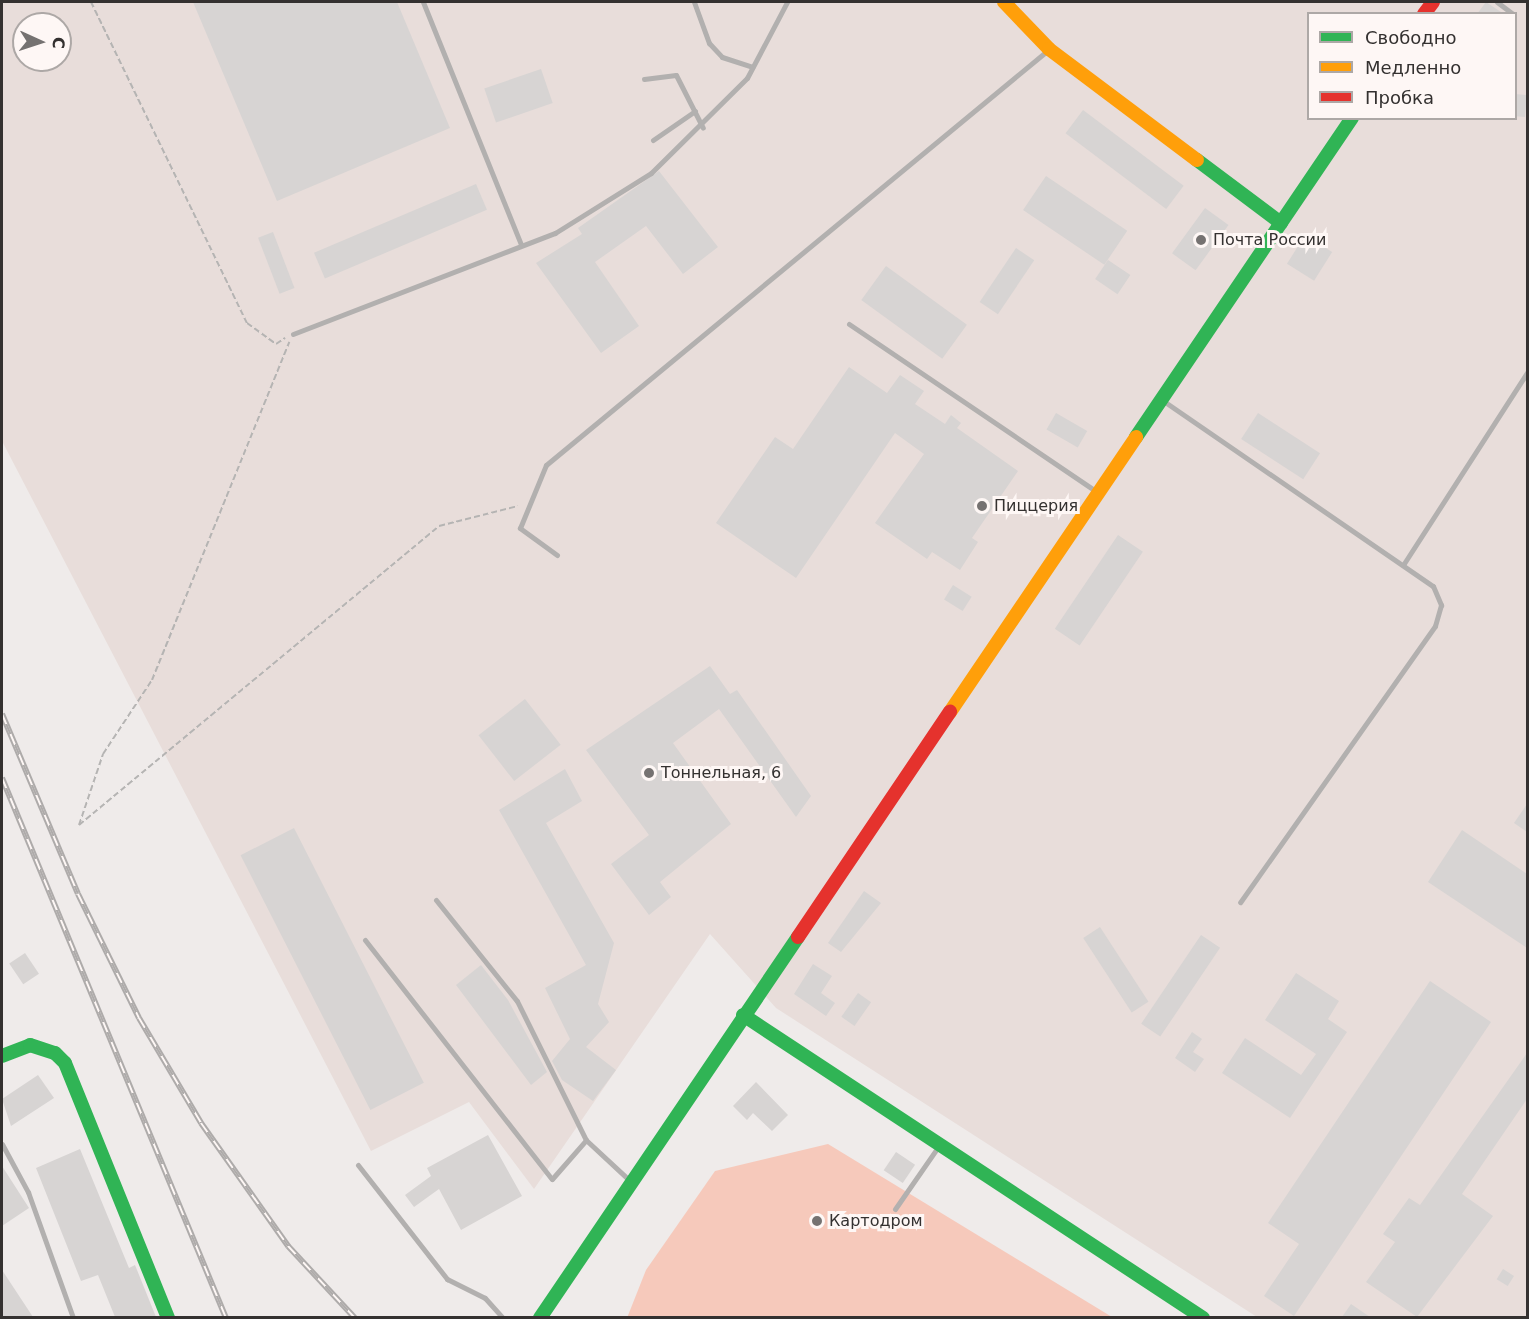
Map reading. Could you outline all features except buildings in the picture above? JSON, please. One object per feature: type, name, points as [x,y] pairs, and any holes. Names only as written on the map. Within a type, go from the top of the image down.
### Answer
[{"type":"main road","points":[[1004,2],[1049,48],[1281,224]]},
{"type":"main road","points":[[540,1317],[1096,491],[1351,120]]},
{"type":"main road","points":[[743,1015],[1203,1317]]},
{"type":"main road","points":[[2,1056],[30,1045],[55,1053],[65,1063],[168,1317]]},
{"type":"lane","points":[[423,2],[521,245]]},
{"type":"lane","points":[[694,2],[709,43],[722,57],[752,67]]},
{"type":"lane","points":[[293,334],[555,233],[603,206],[651,173],[703,128],[752,67],[787,2]]},
{"type":"lane","points":[[1497,2],[1510,12]]},
{"type":"lane","points":[[557,555],[520,528],[546,465],[1049,48]]},
{"type":"lane","points":[[644,79],[676,75],[703,128]]},
{"type":"lane","points":[[653,140],[696,111]]},
{"type":"lane","points":[[849,324],[1096,491]]},
{"type":"lane","points":[[1403,565],[1527,371]]},
{"type":"lane","points":[[1161,399],[1433,586],[1441,605],[1435,626],[1240,902]]},
{"type":"lane","points":[[436,900],[518,1001],[586,1140],[630,1181]]},
{"type":"lane","points":[[365,940],[552,1179],[586,1140]]},
{"type":"lane","points":[[895,1209],[940,1143]]},
{"type":"lane","points":[[2,1144],[28,1192],[74,1317]]},
{"type":"lane","points":[[357,1165],[447,1279],[485,1298],[503,1317]]},
{"type":"path","points":[[91,2],[247,322],[276,344],[293,334]]},
{"type":"path","points":[[293,334],[152,680],[103,754],[79,825],[439,526],[530,503]]},
{"type":"shaded area","points":[[2,2],[1527,2],[1527,1317],[1257,1317],[776,1008],[710,934],[534,1189],[469,1102],[371,1151],[2,441]]},
{"type":"shaded area","name":"Картодром","points":[[828,1144],[1112,1317],[627,1318],[646,1270],[715,1171]]},
{"type":"railway","points":[[2,714],[78,894],[139,1018],[201,1123],[288,1246],[355,1318]]},
{"type":"railway","points":[[2,778],[226,1318]]},
{"type":"traffic: fast","points":[[1136,437],[1351,120]]},
{"type":"traffic: fast","points":[[1197,160],[1281,223]]},
{"type":"traffic: fast","points":[[540,1318],[798,937]]},
{"type":"traffic: fast","points":[[743,1015],[1203,1318]]},
{"type":"traffic: fast","points":[[2,1056],[30,1045],[55,1053],[65,1063],[168,1318]]},
{"type":"traffic: slow","points":[[1004,2],[1049,49],[1197,160]]},
{"type":"traffic: slow","points":[[950,712],[1136,437]]},
{"type":"traffic: jam","points":[[1426,12],[1433,2]]},
{"type":"traffic: jam","points":[[798,937],[950,712]]},
{"type":"place","name":"Почта России","points":[[1201,240]]},
{"type":"place","name":"Пиццерия","points":[[982,506]]},
{"type":"place","name":"Тоннельная, 6","points":[[649,773]]},
{"type":"place","name":"Картодром","points":[[817,1221]]}]
